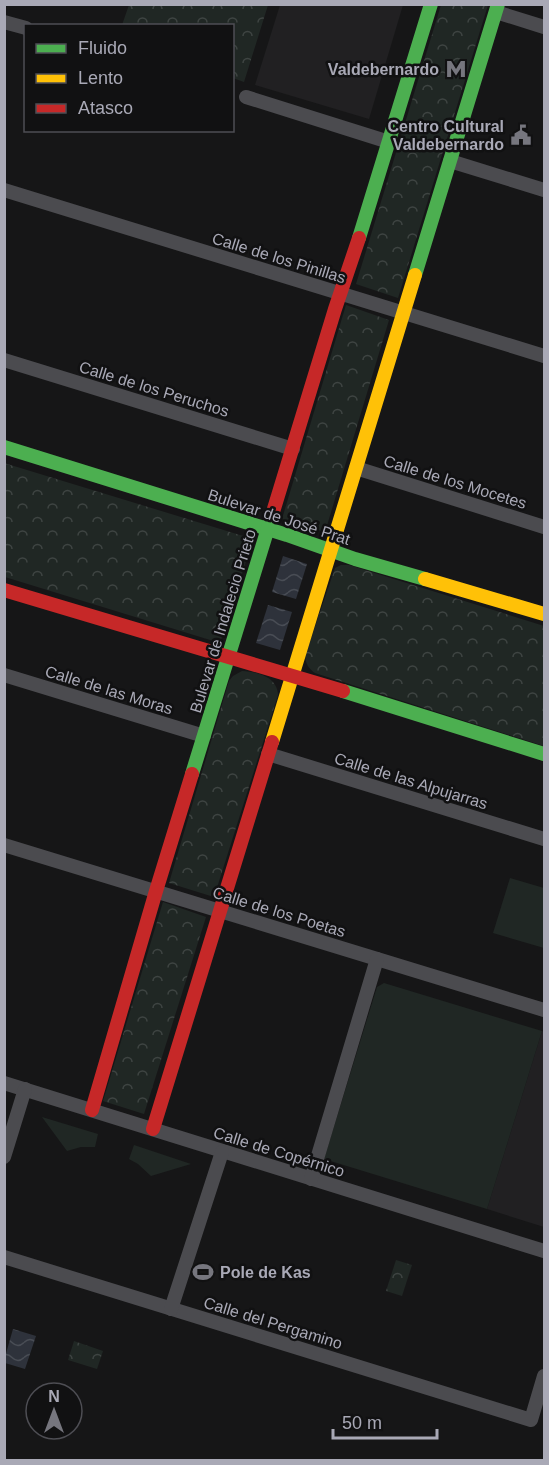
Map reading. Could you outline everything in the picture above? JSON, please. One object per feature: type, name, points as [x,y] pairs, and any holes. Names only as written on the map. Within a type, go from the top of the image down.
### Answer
[{"type":"street","name":"Bulevar de Indalecio Prieto","points":[[92,1110],[156,891],[431,4]]},
{"type":"street","points":[[153,1129],[497,8],[544,27]]},
{"type":"street","points":[[4,22],[24,27]]},
{"type":"street","points":[[246,97],[389,142]]},
{"type":"street","points":[[450,161],[544,190]]},
{"type":"street","name":"Calle de los Pinillas","points":[[4,190],[544,356]]},
{"type":"street","name":"Calle de los Peruchos","points":[[4,360],[293,449]]},
{"type":"street","name":"Bulevar de José Prat","points":[[4,447],[330,550],[544,614]]},
{"type":"street","name":"Calle de los Mocetes","points":[[356,468],[544,527]]},
{"type":"street","points":[[4,590],[292,675],[544,754]]},
{"type":"street","name":"Calle de las Moras","points":[[4,675],[204,736]]},
{"type":"street","name":"Calle de las Alpujarras","points":[[268,754],[544,839]]},
{"type":"street","name":"Calle de los Poetas","points":[[5,846],[544,1010]]},
{"type":"street","points":[[311,1179],[377,959]]},
{"type":"street","name":"Calle de Copérnico","points":[[4,1083],[544,1251]]},
{"type":"street","points":[[4,1157],[25,1089]]},
{"type":"street","points":[[171,1309],[222,1152]]},
{"type":"street","name":"Calle del Pergamino","points":[[4,1257],[531,1420],[544,1376]]},
{"type":"shaded area","points":[[280,5],[403,5],[369,119],[255,85]]},
{"type":"shaded area","points":[[542,1031],[544,1032],[544,1227],[487,1209]]},
{"type":"green space","points":[[129,4],[268,5],[244,82],[234,78],[234,24],[122,24]]},
{"type":"green space","points":[[441,5],[488,5],[398,298],[356,284]]},
{"type":"green space","points":[[346,305],[389,320],[325,532],[282,519]]},
{"type":"green space","points":[[4,463],[253,539],[220,643],[5,577]]},
{"type":"green space","points":[[349,565],[544,626],[544,746],[315,673],[308,666],[305,656],[335,568]]},
{"type":"green space","points":[[242,671],[266,677],[274,684],[278,695],[214,897],[169,883],[229,681]]},
{"type":"green space","points":[[510,878],[544,888],[544,948],[493,933]]},
{"type":"green space","points":[[163,902],[206,917],[144,1114],[103,1101]]},
{"type":"green space","points":[[384,983],[542,1031],[487,1209],[324,1159],[377,987]]},
{"type":"green space","points":[[42,1117],[98,1134],[95,1147],[81,1147],[67,1151]]},
{"type":"green space","points":[[134,1145],[191,1164],[151,1176],[129,1159]]},
{"type":"green space","points":[[396,1260],[412,1265],[402,1296],[386,1291]]},
{"type":"green space","points":[[74,1341],[103,1351],[97,1369],[68,1360]]},
{"type":"water","points":[[283,556],[307,564],[296,599],[272,592]]},
{"type":"water","points":[[268,605],[292,612],[280,650],[256,643]]},
{"type":"water","points":[[13,1329],[36,1336],[25,1369],[5,1363]]},
{"type":"traffic: fast","points":[[359,238],[431,4]]},
{"type":"traffic: fast","points":[[415,275],[498,4]]},
{"type":"traffic: fast","points":[[4,447],[287,535],[355,559],[425,579]]},
{"type":"traffic: fast","points":[[192,774],[273,512]]},
{"type":"traffic: fast","points":[[343,691],[544,754]]},
{"type":"traffic: slow","points":[[272,742],[415,275]]},
{"type":"traffic: slow","points":[[425,579],[544,614]]},
{"type":"traffic: jam","points":[[273,512],[359,238]]},
{"type":"traffic: jam","points":[[4,590],[343,691]]},
{"type":"traffic: jam","points":[[153,1129],[272,742]]},
{"type":"traffic: jam","points":[[92,1110],[192,774]]},
{"type":"place","name":"Valdebernardo","points":[[456,69]]},
{"type":"place","name":"Centro Cultural Valdebernardo","points":[[521,135]]},
{"type":"place","name":"Pole de Kas","points":[[203,1272]]}]
